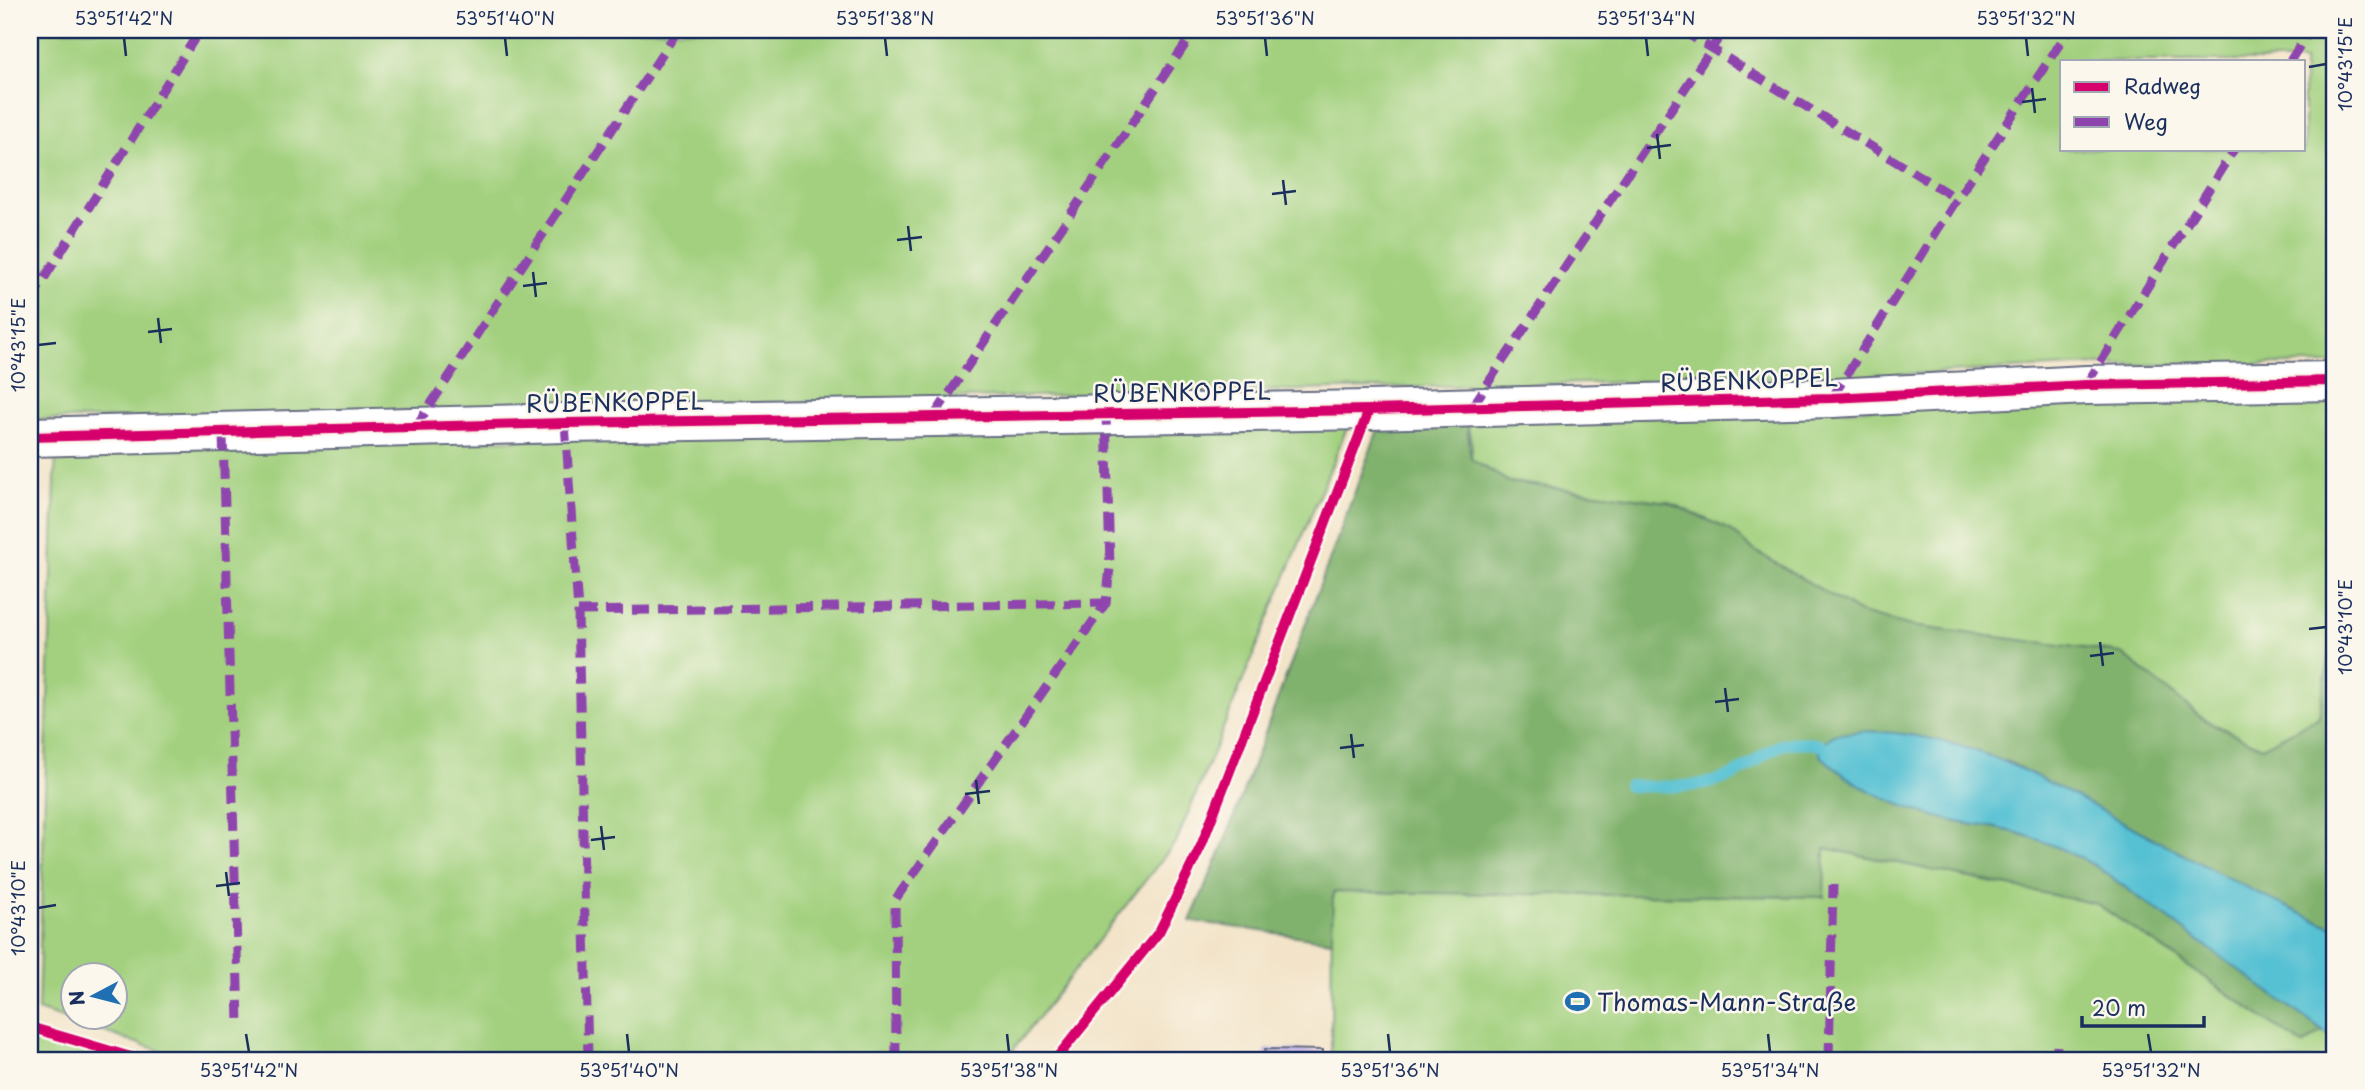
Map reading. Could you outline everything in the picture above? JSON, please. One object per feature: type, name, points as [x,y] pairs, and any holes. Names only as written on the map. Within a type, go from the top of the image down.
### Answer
[{"type":"street","name":"RÜBENKOPPEL","points":[[30,437],[579,423],[1369,410],[1818,398],[2086,385],[2335,381]]},
{"type":"green space","points":[[30,30],[2335,30],[2335,364],[2097,365],[1844,377],[30,420]]},
{"type":"green space","points":[[2335,393],[2335,655],[2329,657],[2319,717],[2262,748],[2203,719],[2121,653],[1911,626],[1861,613],[1752,549],[1730,530],[1668,502],[1509,482],[1471,459],[1472,446],[1467,422]]},
{"type":"green space","points":[[1467,422],[1471,459],[1509,482],[1668,502],[1730,530],[1752,549],[1861,613],[1911,626],[2121,653],[2203,719],[2262,747],[2319,717],[2329,657],[2335,655],[2335,928],[2265,899],[2007,761],[1850,778],[1874,791],[1956,822],[2000,828],[2054,844],[2096,866],[2323,1031],[2303,1045],[2097,904],[1825,848],[1824,897],[1333,892],[1332,941],[1190,921],[1221,851],[1380,424]]},
{"type":"green space","points":[[1349,423],[1177,840],[1005,1060],[188,1060],[98,1030],[130,1030],[130,960],[60,960],[60,1017],[38,1010],[56,449]]},
{"type":"green space","points":[[1825,848],[2097,904],[2303,1045],[2323,1031],[2335,1040],[2335,1060],[1331,1060],[1332,892],[1824,897]]},
{"type":"green space","points":[[32,1031],[126,1060],[30,1060]]},
{"type":"water","points":[[1863,731],[1934,739],[1998,759],[2058,787],[2253,891],[2335,928],[2335,1040],[2096,866],[2026,835],[1953,821],[1900,805],[1849,779],[1820,755],[1820,745],[1834,735]]},
{"type":"building","points":[[1265,1049],[1323,1050],[1323,1060],[1264,1060]]},
{"type":"waterway","points":[[1628,786],[1706,783],[1731,776],[1780,745],[1820,745]]},
{"type":"marked path","points":[[30,301],[200,30]]},
{"type":"marked path","points":[[415,428],[678,30]]},
{"type":"marked path","points":[[934,416],[1195,30]]},
{"type":"marked path","points":[[1681,30],[1957,199]]},
{"type":"marked path","points":[[1472,407],[1724,30]]},
{"type":"marked path","points":[[1832,398],[1957,199],[2069,30]]},
{"type":"marked path","points":[[2291,60],[2310,30]]},
{"type":"marked path","points":[[2086,385],[2233,150]]},
{"type":"marked path","points":[[896,1060],[895,900],[1106,603],[1110,568],[1106,412]]},
{"type":"marked path","points":[[565,423],[578,611],[588,1060]]},
{"type":"marked path","points":[[223,434],[239,1024]]},
{"type":"marked path","points":[[578,611],[1106,603]]},
{"type":"marked path","points":[[1829,1060],[1833,885]]},
{"type":"marked path","points":[[2056,1060],[2057,1046]]},
{"type":"cycle path","points":[[30,437],[565,423],[1369,410],[1832,398],[2086,385],[2335,381]]},
{"type":"cycle path","points":[[1055,1060],[1159,932],[1201,846],[1369,410]]},
{"type":"cycle path","points":[[30,1027],[141,1060]]},
{"type":"place","name":"Thomas-Mann-Straße","points":[[1577,1001]]}]
